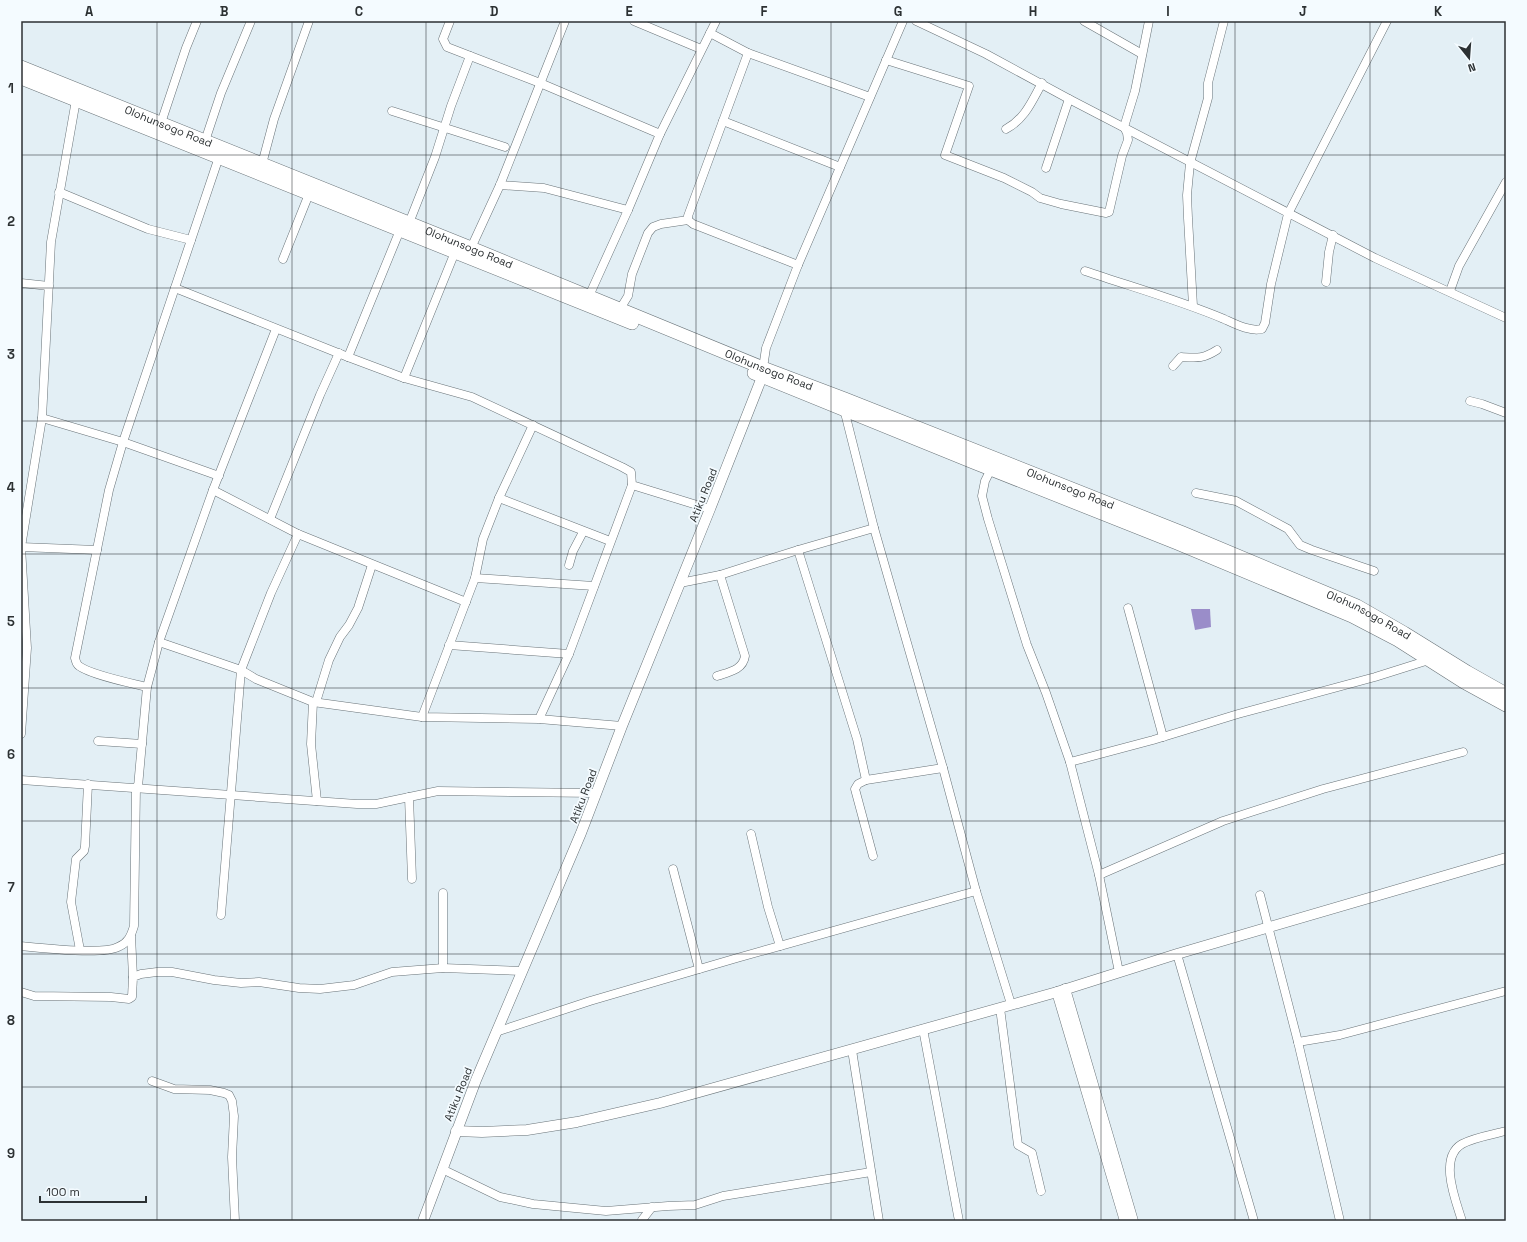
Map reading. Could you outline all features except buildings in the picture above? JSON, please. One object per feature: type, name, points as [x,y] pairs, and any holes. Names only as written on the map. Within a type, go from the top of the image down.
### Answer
[{"type":"main road","name":"Olohunsogo Road","points":[[21,67],[161,122],[262,164],[404,226],[455,252],[738,366],[762,372],[845,399],[1183,534],[1274,577],[1398,640],[1464,682],[1506,705]]},
{"type":"main road","name":"Olohunsogo Road","points":[[21,78],[309,194],[471,248],[620,309],[844,410],[991,470],[1177,543],[1357,606],[1506,694]]},
{"type":"street","points":[[161,122],[186,48],[197,21]]},
{"type":"street","points":[[205,141],[221,93],[251,21]]},
{"type":"street","points":[[262,164],[274,119],[309,21]]},
{"type":"street","points":[[450,21],[443,39],[444,44],[447,47],[540,83],[660,134]]},
{"type":"street","points":[[471,248],[500,184],[565,21]]},
{"type":"street","points":[[634,21],[701,49]]},
{"type":"street","points":[[589,296],[660,134],[716,21]]},
{"type":"street","points":[[762,372],[766,348],[798,265],[903,21]]},
{"type":"street","points":[[916,21],[986,54],[1190,163],[1288,214],[1333,235],[1375,258],[1450,291],[1506,318]]},
{"type":"street","points":[[1084,21],[1142,54]]},
{"type":"street","points":[[886,60],[969,86],[945,155],[1004,178],[1032,192],[1040,198],[1106,213],[1109,212],[1122,156],[1128,140],[1124,127],[1135,91],[1149,21]]},
{"type":"street","points":[[1193,306],[1188,218],[1190,163],[1208,98],[1208,83],[1224,21]]},
{"type":"street","points":[[1085,271],[1193,306],[1240,325],[1256,330],[1262,329],[1265,323],[1271,284],[1288,214],[1386,21]]},
{"type":"street","points":[[710,33],[748,53],[870,97]]},
{"type":"street","points":[[688,220],[688,216],[748,53]]},
{"type":"street","points":[[348,357],[435,157],[470,56]]},
{"type":"street","points":[[1006,129],[1019,121],[1026,112],[1042,83]]},
{"type":"street","points":[[1046,168],[1069,99]]},
{"type":"street","points":[[21,734],[28,648],[21,547],[42,418],[51,242],[76,100]]},
{"type":"street","points":[[392,111],[505,147]]},
{"type":"street","points":[[723,121],[840,167]]},
{"type":"street","points":[[147,687],[99,674],[79,666],[76,663],[75,658],[76,650],[109,490],[123,442],[219,157]]},
{"type":"street","points":[[1450,291],[1459,266],[1506,182]]},
{"type":"street","points":[[500,184],[544,188],[628,210]]},
{"type":"street","points":[[59,192],[148,229],[191,240]]},
{"type":"street","points":[[283,259],[309,194]]},
{"type":"street","points":[[620,309],[628,296],[632,274],[648,233],[653,227],[661,224],[688,220],[693,224],[798,265]]},
{"type":"street","points":[[1326,282],[1329,252],[1333,235]]},
{"type":"street","points":[[404,378],[455,252]]},
{"type":"street","points":[[21,283],[49,286]]},
{"type":"street","points":[[175,288],[339,354],[404,378],[472,397],[631,472],[632,486],[610,541],[569,654],[539,719]]},
{"type":"street","points":[[21,992],[34,996],[111,997],[129,1000],[132,997],[133,977],[131,936],[134,926],[137,787],[147,687],[159,642],[218,476],[276,329]]},
{"type":"street","points":[[1173,366],[1181,357],[1207,357],[1217,350]]},
{"type":"street","points":[[270,519],[320,396],[339,354]]},
{"type":"street","name":"Atiku Road","points":[[423,1221],[456,1130],[496,1032],[583,829],[622,726],[710,509],[762,372]]},
{"type":"street","points":[[1470,401],[1506,413]]},
{"type":"street","points":[[844,410],[874,528],[943,768],[976,891],[1011,1004]]},
{"type":"street","points":[[42,418],[123,442],[218,476]]},
{"type":"street","points":[[422,717],[475,578],[483,539],[499,498],[533,425]]},
{"type":"street","points":[[991,470],[985,481],[982,496],[1027,645],[1046,693],[1070,762],[1099,875],[1119,972]]},
{"type":"street","points":[[632,486],[710,509]]},
{"type":"street","points":[[213,490],[298,534],[466,602]]},
{"type":"street","points":[[1196,493],[1236,501],[1288,529],[1300,545],[1374,571]]},
{"type":"street","points":[[499,498],[583,532],[610,541]]},
{"type":"street","points":[[680,583],[720,575],[874,528]]},
{"type":"street","points":[[569,565],[573,551],[583,532]]},
{"type":"street","points":[[221,915],[241,670],[271,593],[298,534]]},
{"type":"street","points":[[21,547],[97,550]]},
{"type":"street","points":[[798,550],[857,739],[866,780]]},
{"type":"street","points":[[316,801],[311,744],[315,702],[329,660],[340,637],[349,625],[358,608],[372,565]]},
{"type":"street","points":[[717,676],[739,668],[744,662],[745,656],[720,575]]},
{"type":"street","points":[[475,578],[594,586]]},
{"type":"street","points":[[1128,608],[1163,737]]},
{"type":"street","points":[[159,642],[241,670],[256,679],[315,702],[422,717],[539,719],[622,726]]},
{"type":"street","points":[[449,646],[569,654]]},
{"type":"street","points":[[1070,762],[1375,677],[1429,660]]},
{"type":"street","points":[[98,741],[142,744]]},
{"type":"street","points":[[1099,875],[1223,821],[1323,789],[1463,752]]},
{"type":"street","points":[[873,856],[855,789],[858,784],[866,780],[943,768]]},
{"type":"street","points":[[21,780],[137,787],[357,804],[370,804],[438,791],[596,793]]},
{"type":"street","points":[[80,950],[71,902],[76,859],[84,851],[85,846],[88,784]]},
{"type":"street","points":[[409,797],[412,879]]},
{"type":"street","points":[[751,834],[768,908],[780,946]]},
{"type":"street","points":[[456,1130],[482,1132],[527,1130],[577,1122],[660,1103],[1000,1008],[1177,954],[1268,929],[1506,858]]},
{"type":"street","points":[[673,869],[699,969]]},
{"type":"street","points":[[496,1032],[590,1001],[976,891]]},
{"type":"street","points":[[442,893],[443,968]]},
{"type":"street","points":[[1260,895],[1298,1042],[1340,1221]]},
{"type":"street","points":[[21,946],[109,951],[125,943],[131,936]]},
{"type":"street","points":[[1177,954],[1254,1221]]},
{"type":"street","points":[[133,977],[141,974],[156,972],[172,972],[214,980],[259,982],[299,988],[320,988],[354,985],[392,972],[443,968],[522,971]]},
{"type":"street","points":[[1061,990],[1126,1221]]},
{"type":"street","points":[[1298,1042],[1340,1035],[1506,991]]},
{"type":"street","points":[[1000,1008],[1018,1145],[1032,1153],[1042,1191]]},
{"type":"street","points":[[923,1029],[959,1221]]},
{"type":"street","points":[[852,1050],[870,1172],[879,1221]]},
{"type":"street","points":[[152,1081],[174,1089],[210,1090],[229,1095],[232,1101],[234,1116],[232,1157],[235,1221]]},
{"type":"street","points":[[1462,1221],[1448,1166],[1452,1155],[1460,1145],[1474,1138],[1506,1131]]},
{"type":"street","points":[[442,1169],[500,1197],[533,1204],[606,1211],[696,1205],[723,1196],[870,1172]]},
{"type":"street","points":[[632,1209],[643,1220],[652,1207]]},
{"type":"shaded area","points":[[1191,609],[1210,609],[1211,627],[1195,630]]}]
